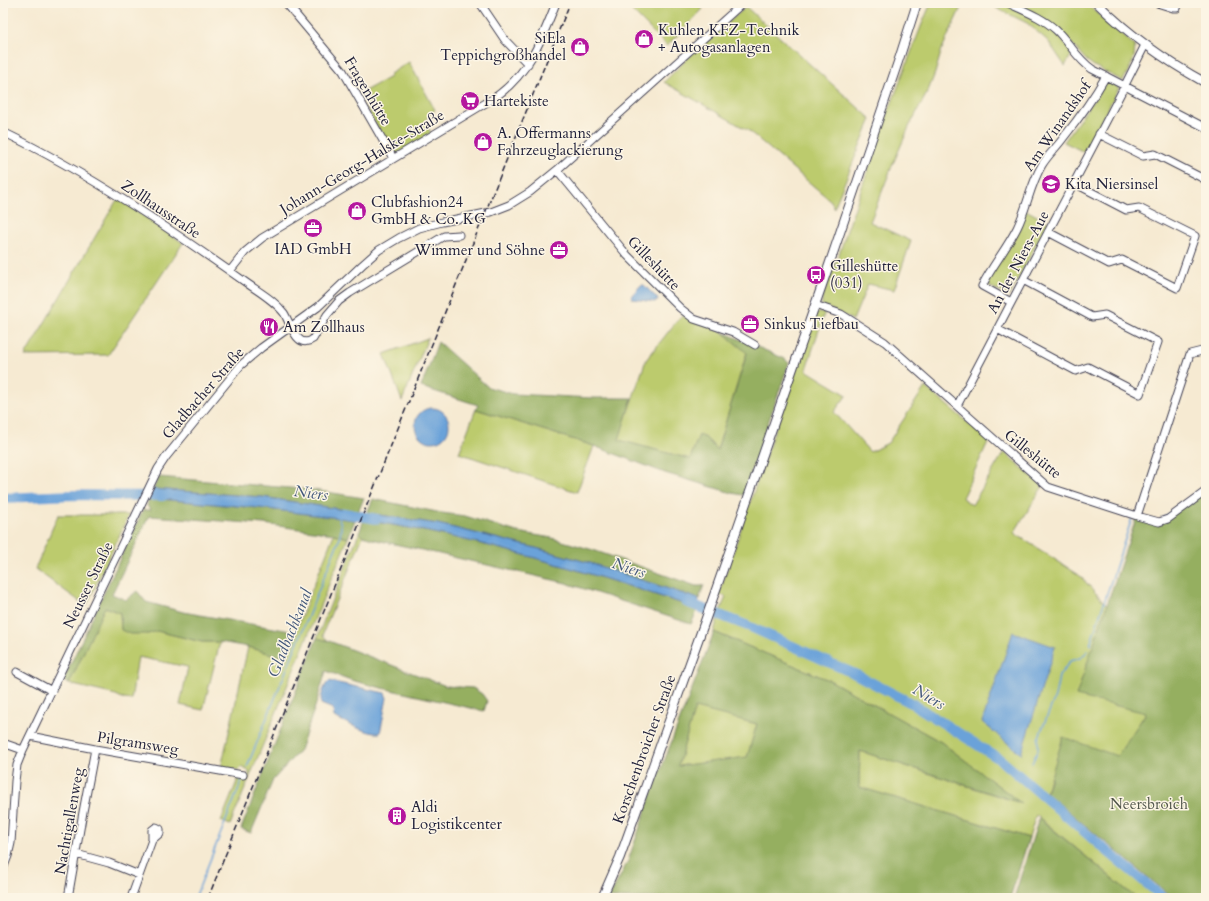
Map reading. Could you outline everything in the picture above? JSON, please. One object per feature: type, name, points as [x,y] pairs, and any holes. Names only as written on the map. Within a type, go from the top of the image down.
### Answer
[{"type":"main road","name":"Korschenbroicher Straße","points":[[602,898],[620,857],[706,618],[815,305],[917,3]]},
{"type":"main road","points":[[1097,3],[1145,45],[1172,64],[1206,84]]},
{"type":"street","name":"Fragenhütte","points":[[286,3],[343,71],[393,158]]},
{"type":"street","points":[[480,3],[505,40],[528,64]]},
{"type":"street","name":"Johann-Georg-Halske-Straße","points":[[230,271],[245,252],[262,238],[393,158],[502,94],[516,81],[528,64],[538,46],[556,3]]},
{"type":"street","name":"Gladbacher Straße","points":[[148,490],[163,461],[234,372],[261,348],[326,300],[373,255],[399,238],[426,226],[482,214],[502,208],[515,202],[530,192],[557,170],[743,3]]},
{"type":"street","points":[[1157,3],[1175,9],[1178,7],[1179,3]]},
{"type":"street","points":[[1010,4],[1048,24],[1082,61],[1092,69],[1106,76]]},
{"type":"street","name":"An der Niers-Aue","points":[[957,406],[1145,45]]},
{"type":"street","name":"Am Winandshof","points":[[1011,302],[982,286],[1016,230],[1024,213],[1032,186],[1041,167],[1052,150],[1061,142],[1084,111],[1106,76],[1206,128]]},
{"type":"street","name":"Zollhausstraße","points":[[3,132],[48,154],[108,188],[230,271],[275,304],[292,326]]},
{"type":"street","points":[[1099,134],[1143,156],[1155,154],[1206,180]]},
{"type":"street","name":"Gilleshütte","points":[[557,170],[627,255],[685,312],[694,319],[733,332],[755,345]]},
{"type":"street","points":[[1048,232],[1109,264],[1122,260],[1177,288],[1195,236],[1139,208],[1126,210],[1074,183]]},
{"type":"street","points":[[292,326],[300,340],[312,340],[327,315],[336,304],[350,293],[444,236],[459,235]]},
{"type":"street","points":[[997,329],[1076,371],[1088,367],[1140,394],[1158,342],[1105,315],[1092,317],[1023,280]]},
{"type":"street","name":"Gilleshütte","points":[[815,305],[841,314],[882,340],[1048,487],[1152,521],[1161,522],[1168,519],[1206,491]]},
{"type":"street","points":[[1137,516],[1190,354],[1206,350]]},
{"type":"street","name":"Neusser Straße","points":[[3,869],[11,843],[17,765],[148,490]]},
{"type":"street","points":[[17,672],[52,691]]},
{"type":"street","name":"Pilgramsweg","points":[[30,736],[95,749],[208,768],[238,775],[243,774]]},
{"type":"street","points":[[3,743],[23,750]]},
{"type":"street","name":"Nachtigallenweg","points":[[68,898],[95,749]]},
{"type":"street","points":[[131,898],[152,840]]},
{"type":"street","points":[[76,854],[110,863],[139,875]]},
{"type":"green space","points":[[624,3],[697,3],[703,9],[667,46]]},
{"type":"green space","points":[[931,3],[963,3],[942,49],[928,91],[909,127],[870,222],[911,241],[894,290],[868,284],[853,320],[822,305],[822,298],[838,257],[884,123]]},
{"type":"green space","points":[[998,3],[1011,6],[1026,13],[1041,21],[1055,32],[1073,52],[1065,66],[1048,41],[1027,23],[996,8]]},
{"type":"green space","points":[[1012,3],[1085,3],[1134,45],[1135,50],[1133,59],[1123,81],[1094,66],[1086,60],[1068,39]]},
{"type":"green space","points":[[746,7],[871,119],[834,208],[831,201],[749,131],[664,82],[692,54]]},
{"type":"green space","points":[[409,62],[435,110],[425,120],[431,134],[397,154],[392,153],[359,94],[390,77],[390,74]]},
{"type":"green space","points":[[1106,82],[1110,82],[1119,88],[1084,152],[1064,142]]},
{"type":"green space","points":[[118,198],[183,243],[108,355],[25,356]]},
{"type":"green space","points":[[1026,210],[1048,222],[1009,296],[989,286],[988,279]]},
{"type":"green space","points":[[825,311],[806,370],[847,395],[834,412],[870,452],[888,443],[925,387],[989,440],[962,498],[972,505],[1004,452],[1043,486],[1014,533],[1079,575],[1107,605],[1092,652],[1146,713],[1118,756],[1050,777],[1046,793],[1000,757],[947,721],[895,690],[840,663],[720,611],[726,597],[719,594],[814,314]]},
{"type":"green space","points":[[690,316],[721,331],[747,352],[717,450],[706,438],[699,435],[690,459],[618,440],[646,360],[680,317]]},
{"type":"green space","points":[[721,331],[785,359],[789,363],[743,495],[665,473],[594,446],[476,409],[478,405],[421,387],[438,342],[488,387],[513,394],[593,398],[632,398],[619,440],[690,459],[699,435],[706,438],[717,450],[747,353]]},
{"type":"green space","points":[[428,338],[402,401],[384,354]]},
{"type":"green space","points":[[476,409],[594,446],[577,492],[459,453]]},
{"type":"green space","points":[[159,477],[314,490],[364,498],[358,512],[262,497],[153,489]]},
{"type":"green space","name":"Neersbroich","points":[[1206,492],[1206,898],[1173,898],[1046,793],[1063,737],[1117,756],[1146,713],[1076,696],[1137,516],[1159,522]]},
{"type":"green space","points":[[149,498],[259,508],[355,520],[348,538],[334,534],[264,524],[149,516],[112,594],[126,600],[137,591],[146,602],[183,612],[296,632],[285,658],[248,647],[220,642],[202,642],[157,631],[148,634],[130,634],[121,630],[120,613],[105,607],[69,684],[63,680],[143,510],[151,510],[147,506]]},
{"type":"green space","points":[[373,499],[442,513],[465,516],[517,532],[552,538],[593,550],[696,586],[704,585],[699,599],[590,563],[532,547],[438,524],[367,513]]},
{"type":"green space","points":[[58,515],[129,515],[86,606],[35,569]]},
{"type":"green space","points":[[364,520],[449,536],[533,557],[698,609],[691,624],[566,583],[372,539],[359,533]]},
{"type":"green space","points":[[359,533],[363,536],[324,630],[323,636],[329,641],[317,638]]},
{"type":"green space","points":[[334,534],[348,538],[230,825],[221,821],[238,779],[246,780],[249,775],[249,771],[241,767],[239,770],[221,768],[248,647],[285,658]]},
{"type":"green space","points":[[104,607],[120,613],[121,629],[148,634],[157,631],[202,642],[220,642],[203,710],[180,705],[188,667],[138,657],[131,700],[69,684]]},
{"type":"green space","points":[[718,617],[845,672],[891,695],[946,727],[997,762],[1041,797],[1160,898],[1136,898],[1036,815],[1029,838],[859,787],[860,751],[1020,803],[941,742],[831,681],[714,632]]},
{"type":"green space","points":[[714,632],[831,681],[941,742],[1021,803],[860,751],[859,787],[1029,838],[1010,898],[864,898],[855,895],[854,898],[609,898],[628,861],[651,795]],"holes":[[[695,708],[757,724],[747,757],[678,766]]]},
{"type":"green space","points":[[317,638],[329,641],[446,686],[473,688],[482,694],[487,701],[484,711],[354,681],[326,671],[300,750],[273,780],[251,833],[241,829]]},
{"type":"green space","points":[[695,707],[757,724],[747,758],[678,766]]},
{"type":"green space","points":[[1039,818],[1136,898],[1014,898]]},
{"type":"water","points":[[641,285],[644,285],[657,298],[658,301],[654,302],[633,299],[631,296]]},
{"type":"water","points":[[432,408],[444,413],[449,425],[444,437],[432,442],[420,437],[415,425],[420,413]]},
{"type":"water","points":[[153,489],[262,497],[358,512],[355,520],[259,508],[149,498]]},
{"type":"water","points":[[367,513],[438,524],[590,563],[699,599],[698,609],[533,557],[449,536],[364,520]]},
{"type":"water","points":[[1013,632],[1055,647],[1021,754],[982,722]]},
{"type":"water","points":[[329,681],[385,693],[387,698],[380,733],[370,732],[350,725],[334,717],[333,709],[321,704],[323,692]]},
{"type":"waterway","name":"Niers","points":[[3,498],[73,495],[163,496]]},
{"type":"waterway","points":[[1164,517],[1173,511]]},
{"type":"waterway","name":"Niers","points":[[344,513],[377,519]]},
{"type":"waterway","name":"Gladbachkanal","points":[[247,767],[339,540],[341,525],[337,516]]},
{"type":"waterway","points":[[1090,645],[1132,518]]},
{"type":"waterway","name":"Niers","points":[[686,602],[748,626],[857,675],[913,704],[1001,760],[1164,898]]},
{"type":"waterway","points":[[1032,763],[1038,750],[1038,739],[1055,697],[1059,676],[1070,661],[1080,658],[1088,651]]},
{"type":"waterway","name":"Gladbachkanal","points":[[195,898],[242,780]]},
{"type":"railway","points":[[208,898],[570,3]]},
{"type":"place","name":"Kuhlen KFZ-Technik + Autogasanlagen","points":[[644,39]]},
{"type":"place","name":"SiEla Teppichgroßhandel","points":[[580,47]]},
{"type":"place","name":"Hartekiste","points":[[470,101]]},
{"type":"place","name":"A. Offermanns Fahrzeuglackierung","points":[[483,142]]},
{"type":"place","name":"Kita Niersinsel","points":[[1051,184]]},
{"type":"place","name":"Clubfashion24 GmbH & Co. KG","points":[[357,211]]},
{"type":"place","name":"IAD GmbH","points":[[313,228]]},
{"type":"place","name":"Wimmer und Söhne","points":[[559,250]]},
{"type":"place","name":"Gilleshütte (031)","points":[[816,275]]},
{"type":"place","name":"Sinkus Tiefbau","points":[[750,324]]},
{"type":"place","name":"Am Zollhaus","points":[[269,327]]},
{"type":"place","name":"Aldi Logistikcenter","points":[[397,816]]}]
